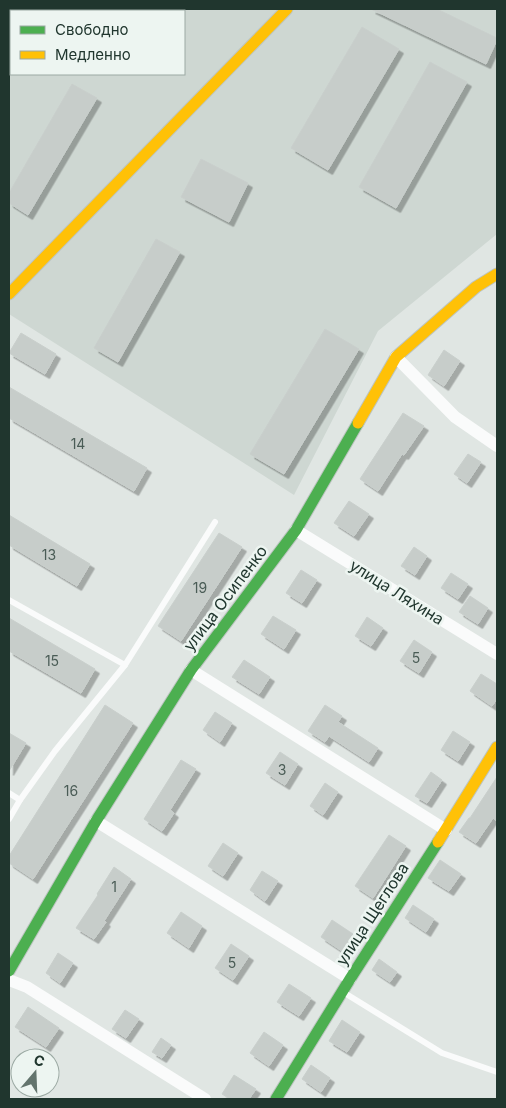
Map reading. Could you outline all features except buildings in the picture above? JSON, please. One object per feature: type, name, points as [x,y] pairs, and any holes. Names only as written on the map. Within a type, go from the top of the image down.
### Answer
[{"type":"street","points":[[9,294],[287,9]]},
{"type":"street","name":"улица Осипенко","points":[[9,970],[96,821],[191,670],[296,530],[396,357],[476,287],[497,274]]},
{"type":"street","points":[[396,357],[455,417],[497,446]]},
{"type":"street","name":"улица Ляхина","points":[[296,530],[497,654]]},
{"type":"street","points":[[191,670],[446,830]]},
{"type":"street","name":"улица Щеглова","points":[[276,1099],[342,991],[497,747]]},
{"type":"street","points":[[96,821],[350,979]]},
{"type":"street","points":[[9,980],[27,987],[205,1099]]},
{"type":"lane","points":[[9,819],[20,800],[56,751],[125,665],[215,522]]},
{"type":"lane","points":[[9,600],[125,665]]},
{"type":"lane","points":[[9,793],[20,800]]},
{"type":"lane","points":[[342,991],[442,1053],[497,1072]]},
{"type":"shaded area","points":[[9,9],[497,9],[497,234],[378,331],[294,495],[9,314]]},
{"type":"traffic: fast","points":[[9,971],[96,821],[191,670],[296,530],[358,423]]},
{"type":"traffic: fast","points":[[276,1099],[438,842]]},
{"type":"traffic: slow","points":[[9,294],[287,9]]},
{"type":"traffic: slow","points":[[358,423],[396,357],[476,287],[497,274]]},
{"type":"traffic: slow","points":[[438,842],[497,747]]}]
